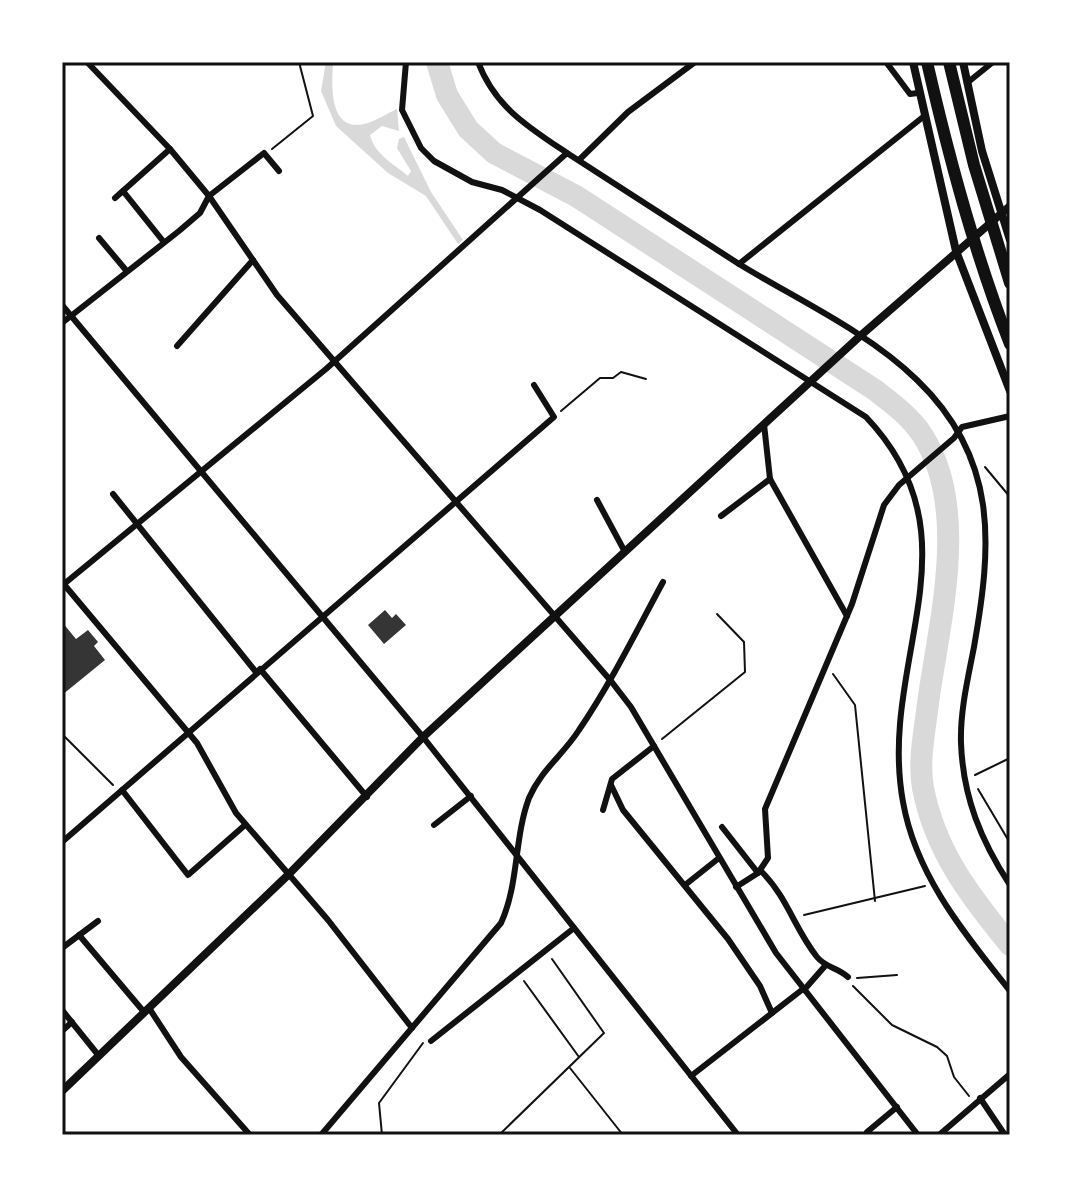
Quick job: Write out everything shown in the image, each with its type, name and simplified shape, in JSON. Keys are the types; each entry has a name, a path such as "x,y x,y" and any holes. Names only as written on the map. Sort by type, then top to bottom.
{"highway":[{"path":"927,62 953,174 990,292 1010,344"},
{"path":"949,62 974,165 1010,283"}],"street":[{"path":"87,62 170,149 209,196 277,295 611,681 654,746 776,953 918,1135"},
{"path":"406,62 402,110 421,148 448,170 522,196 866,417 888,441 910,476 923,537 923,580 899,712 897,758 903,804 942,901 1010,991"},
{"path":"478,62 486,83 501,105 565,156 579,160 918,381 956,436 980,488 988,559 966,686 961,740 964,781 979,831 1010,885"},
{"path":"579,160 628,112 695,62"},
{"path":"886,62 910,94 918,93"},
{"path":"913,62 923,117 956,251 1010,391"},
{"path":"963,62 982,151 1010,240"},
{"path":"967,83 993,62"},
{"path":"739,264 923,117"},
{"path":"115,198 170,149"},
{"path":"62,323 125,269 200,213 209,196 265,154 279,171"},
{"path":"412,1028 245,825 187,731 63,583 335,361 565,156"},
{"path":"123,191 163,241"},
{"path":"62,1091 288,875 423,737 857,339 1010,206"},
{"path":"99,238 125,269"},
{"path":"177,346 253,260"},
{"path":"62,305 423,737 738,1135"},
{"path":"62,842 554,417 534,385"},
{"path":"736,887 760,872 768,858 765,809 826,671 884,505 910,476 967,424 1010,416"},
{"path":"764,424 770,479 847,616"},
{"path":"721,516 770,479"},
{"path":"113,494 367,797"},
{"path":"597,500 625,552"},
{"path":"321,1135 501,923 511,892 529,800 543,771 572,740 611,681 663,582"},
{"path":"603,810 612,779 654,746"},
{"path":"611,785 623,810 728,939 760,986 759,992 772,1013"},
{"path":"121,791 188,875 245,825"},
{"path":"434,825 471,796"},
{"path":"722,827 781,894 802,935 825,966 838,969 848,977"},
{"path":"685,885 719,858"},
{"path":"62,948 98,921"},
{"path":"431,1041 574,928"},
{"path":"79,935 147,1010 181,1057 250,1135"},
{"path":"691,1076 804,990 825,966"},
{"path":"62,1010 99,1056"},
{"path":"62,1031 72,1022"},
{"path":"939,1135 1010,1074"},
{"path":"978,1101 1005,1135"},
{"path":"867,1132 897,1107"}],"path":[{"path":"265,154 313,116 299,62"},
{"path":"554,417 600,378 613,378 621,372 646,379"},
{"path":"654,746 745,672 744,642 717,614"},
{"path":"826,671 836,676 855,705 875,901"},
{"path":"62,734 121,791"},
{"path":"1010,758 974,776 975,784 1010,843"},
{"path":"795,917 909,893 933,883"},
{"path":"499,1135 604,1033 546,950"},
{"path":"518,973 580,1058"},
{"path":"848,977 897,975"},
{"path":"848,977 883,1018 947,1056 954,1077 978,1101"},
{"path":"382,1135 379,1103 426,1039 431,1041"},
{"path":"570,1067 621,1134"}],"shaded area":[{"path":"326,62 333,62 335,104 344,121 364,124 397,109 399,131 382,126 370,135 372,142 408,176 411,171 397,148 399,139 404,137 431,192 463,240 458,244 426,196 388,173 336,126 321,91"}],"building":[{"path":"385,610 392,618 396,614 406,625 384,644 368,625"},
{"path":"62,622 76,639 88,630 98,642 94,646 105,660 62,695"}],"waterway":[{"path":"437,62 447,95 468,129 494,153 576,196 875,390 907,417 923,436 937,465 945,498 948,532 944,602 922,746 923,788 936,832 956,872 1010,945"}]}
